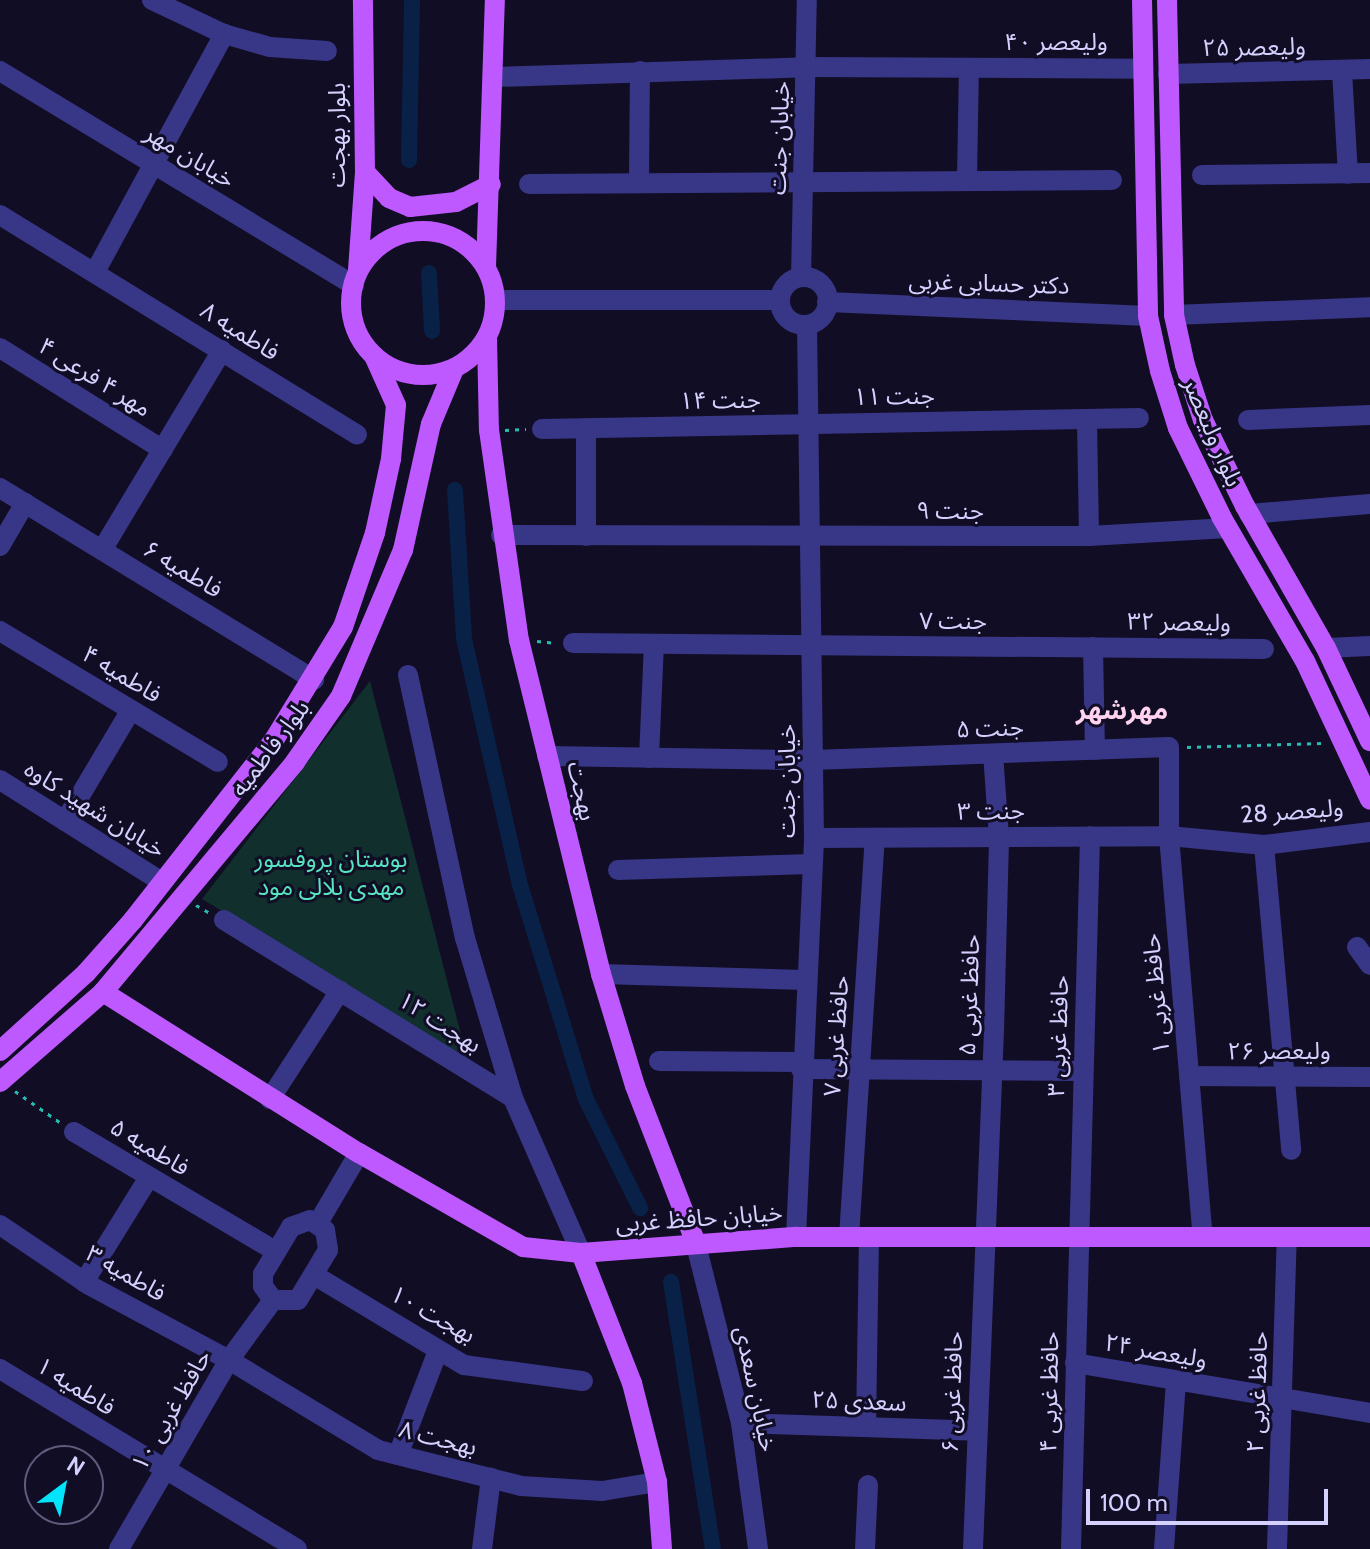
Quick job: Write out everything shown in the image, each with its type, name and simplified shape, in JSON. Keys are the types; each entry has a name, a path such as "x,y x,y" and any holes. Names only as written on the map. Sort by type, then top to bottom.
{"main road":[{"name":"بلوار بهجت","path":"356,278 365,172 363,0"},
{"path":"486,267 465,244 436,232 405,233 378,246 356,278 352,316 374,356 404,373 438,374 454,369 487,338 496,300 486,267 496,77 495,0"},
{"name":"بلوار ولیعصر","path":"1142,0 1148,316 1160,371 1178,428 1228,528 1305,661 1370,800"},
{"name":"بلوار ولیعصر","path":"1167,0 1174,315 1185,365 1203,420 1249,514 1326,648 1370,741"},
{"path":"365,172 389,198 410,207 456,202 491,184"},
{"path":"1144,229 1161,240 1170,228"},
{"path":"1148,316 1174,315"},
{"name":"بهجت","path":"487,338 489,430 501,535 519,640 601,974 635,1086 695,1241"},
{"name":"بلوار فاطمیه","path":"0,1051 86,973 162,882 274,740 314,680 343,627 375,533 391,459 396,405 374,356"},
{"path":"1160,371 1170,362 1185,365"},
{"name":"بلوار فاطمیه","path":"1,1082 103,992 295,762 341,696 403,550 431,424 454,369"},
{"name":"خیابان حافظ غربی","path":"103,992 270,1099 523,1247 581,1253 695,1241 796,1237 1370,1237"},
{"path":"581,1253 632,1383 657,1482 662,1549"}],"street":[{"path":"152,0 224,34 270,47 327,51"},
{"name":"خیابان جنت","path":"801,277 807,0"},
{"path":"95,272 156,167 224,34"},
{"name":"ولیعصر ۴۰","path":"496,77 807,67 1142,69"},
{"path":"967,179 969,68"},
{"name":"ولیعصر ۲۵","path":"1168,74 1370,69"},
{"name":"خیابان مهر","path":"0,71 156,167 356,278"},
{"path":"639,181 640,71"},
{"path":"1342,71 1348,174"},
{"path":"1202,175 1370,173"},
{"path":"529,184 803,178 1112,180"},
{"name":"فاطمیه ۸","path":"0,215 357,435"},
{"path":"801,277 823,287 827,302 824,314 807,325 785,316 780,300 784,288 801,277"},
{"path":"496,300 780,300"},
{"name":"دکتر حسابی غربی","path":"827,302 1148,316"},
{"path":"1174,315 1370,307"},
{"name":"خیابان جنت","path":"796,1237 801,1066 814,838 807,325"},
{"name":"مهر ۴ فرعی ۴","path":"0,348 163,450"},
{"path":"102,550 222,350"},
{"path":"1248,420 1370,415"},
{"name":"جنت ۱۱","path":"810,424 1139,418"},
{"path":"1087,421 1089,536"},
{"name":"جنت ۱۴","path":"542,429 810,424"},
{"path":"586,428 586,536"},
{"name":"فاطمیه ۶","path":"0,488 314,680"},
{"path":"0,546 25,503"},
{"path":"1249,514 1370,504"},
{"name":"جنت ۹","path":"501,535 810,538 1089,536 1228,528"},
{"name":"فاطمیه ۴","path":"0,631 218,762"},
{"name":"جنت ۷","path":"573,643 1093,647"},
{"path":"649,758 654,645"},
{"path":"1326,648 1370,646"},
{"path":"1093,647 1095,750"},
{"name":"ولیعصر ۳۲","path":"1093,647 1264,649"},
{"path":"408,675 465,938 513,1098 581,1253"},
{"path":"65,821 131,710"},
{"name":"جنت ۵","path":"547,756 813,760 1169,747"},
{"name":"حافظ غربی ۱","path":"1169,747 1169,836 1203,1237"},
{"name":"حافظ غربی ۵","path":"983,1237 999,837 993,754"},
{"name":"خیابان شهید کاوه","path":"0,780 162,882"},
{"name":"ولیعصر 28","path":"1169,836 1264,845 1370,832"},
{"name":"حافظ غربی ۳","path":"1079,1237 1090,836"},
{"name":"جنت ۳","path":"814,838 1169,836"},
{"name":"حافظ غربی ۷","path":"866,1427 859,1237 860,1070 875,838"},
{"path":"1264,845 1291,1150"},
{"path":"618,870 812,864"},
{"name":"بهجت ۱۲","path":"224,920 513,1098"},
{"path":"1357,947 1370,965"},
{"path":"601,974 700,980 805,980"},
{"path":"270,1099 340,991"},
{"path":"659,1061 860,1070 1083,1071"},
{"name":"ولیعصر ۲۶","path":"1189,1076 1370,1077"},
{"name":"فاطمیه ۵","path":"74,1132 275,1251"},
{"path":"318,1223 359,1153"},
{"path":"84,1282 149,1177"},
{"path":"296,1222 318,1223 328,1250 314,1275 298,1300 273,1300 263,1286 263,1274 275,1251 296,1222"},
{"name":"فاطمیه ۳","path":"0,1225 84,1282 229,1360"},
{"name":"حافظ غربی ۶","path":"973,1549 983,1237"},
{"name":"حافظ غربی ۴","path":"1071,1549 1079,1237"},
{"name":"حافظ غربی ۲","path":"1277,1549 1287,1237"},
{"name":"خیابان سعدی","path":"695,1241 741,1423 758,1549"},
{"name":"بهجت ۱۰","path":"314,1275 464,1365 583,1381"},
{"name":"حافظ غربی ۱۰","path":"119,1549 229,1360 273,1300"},
{"path":"398,1455 438,1351"},
{"name":"بهجت ۸","path":"229,1360 378,1450 521,1486 602,1491 657,1482"},
{"name":"ولیعصر ۲۴","path":"1075,1363 1284,1401 1370,1413"},
{"name":"فاطمیه ۱","path":"0,1369 297,1549"},
{"path":"1164,1549 1176,1381"},
{"name":"سعدی ۲۵","path":"741,1423 977,1431"},
{"path":"482,1549 491,1478"},
{"path":"865,1549 868,1485"}],"path":[{"path":"489,430 542,429"},
{"path":"519,640 573,643"},
{"path":"1169,747 1343,743"},
{"path":"183,898 224,920"},
{"name":"فاطمیه ۵","path":"1,1082 74,1132"}],"green space":[{"name":"بوستان پروفسور مهدی بلالی مود","path":"370,681 467,1058 202,899"}],"waterway":[{"path":"409,160 412,0"},
{"path":"429,273 432,331"},
{"path":"455,490 464,639 520,885 586,1099 640,1208"},
{"path":"671,1282 713,1549"}],"district":[{"name":"مهرشهر","path":"1122,711"}]}
